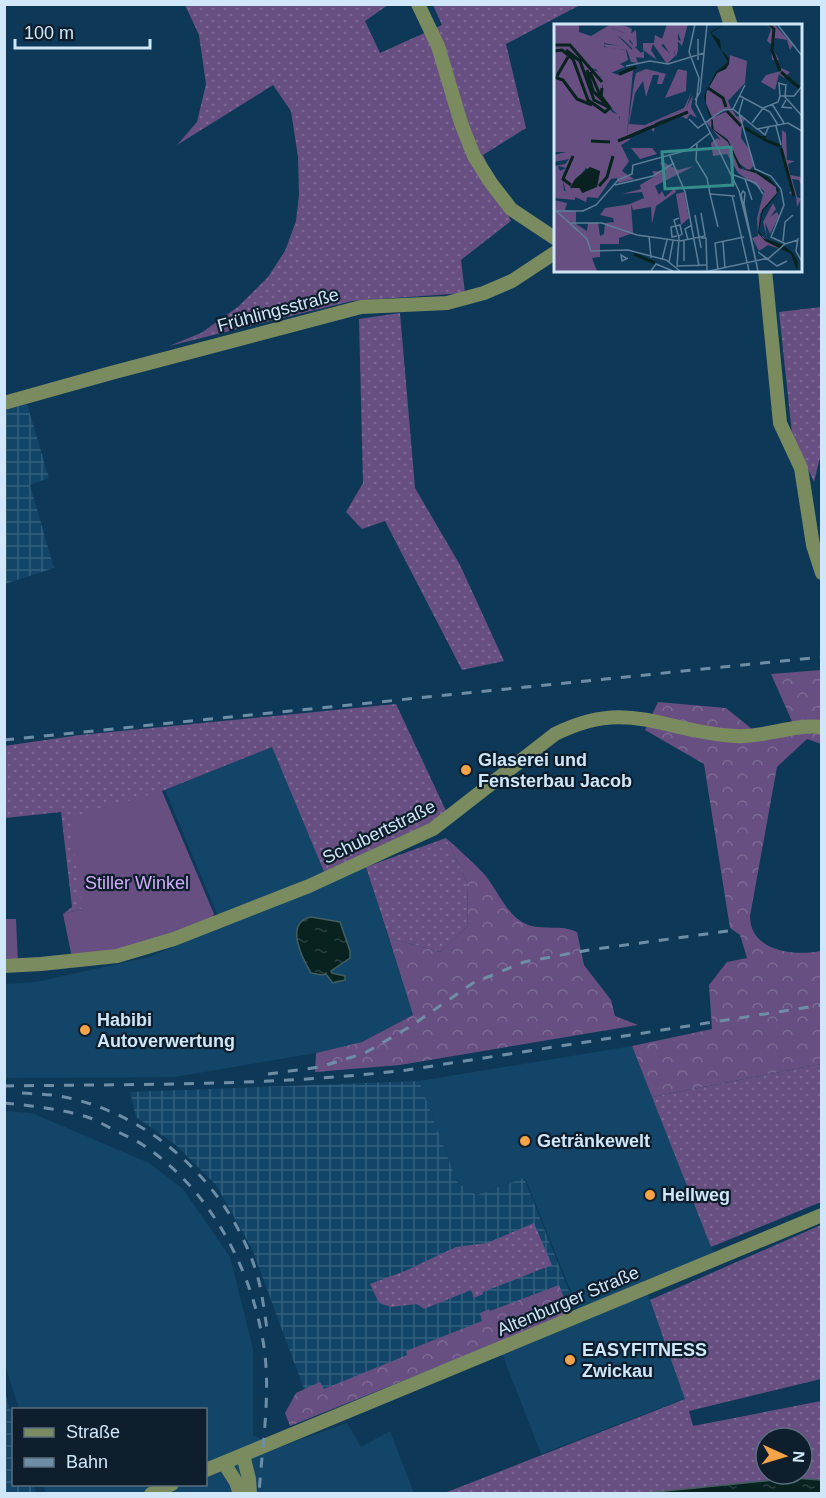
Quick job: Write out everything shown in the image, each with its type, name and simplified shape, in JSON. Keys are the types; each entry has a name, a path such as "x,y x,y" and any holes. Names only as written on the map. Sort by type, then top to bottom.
{"street":[{"path":"418,4 438,46 460,123 474,156 511,209 554,238"},
{"path":"724,4 730,24"},
{"name":"Frühlingsstraße","path":"4,403 361,307 447,303 484,293 512,281 554,253"},
{"path":"765,272 780,423 801,468 813,545 822,573"},
{"name":"Schubertstraße","path":"4,966 117,956 174,939 309,886 433,829 555,734 577,723 602,717 621,716 641,718 712,734 737,736 794,727 822,726"},
{"name":"Altenburger Straße","path":"207,1470 822,1215"},
{"path":"243,1455 250,1494"},
{"path":"224,1463 236,1482 240,1494"},
{"path":"151,1494 170,1486"}],"shaded area":[{"path":"27,404 49,478 30,485 54,568 5,584 5,410"},
{"path":"272,747 325,874 218,916 165,790"},
{"path":"366,867 413,1015 362,1042 316,1053 175,1077 5,1078 4,984 36,982 149,957"},
{"path":"632,1046 714,1254 643,1281 686,1398 541,1454 498,1343 578,1309 525,1178 475,1195 457,1182 419,1081"},
{"path":"419,1081 457,1182 476,1195 524,1178 573,1301 310,1405 252,1249 216,1185 176,1145 136,1117 130,1092"},
{"path":"4,1111 32,1113 149,1163 183,1189 230,1257 253,1349 253,1435 277,1448 347,1423 361,1447 390,1431 414,1493 46,1493 43,1486 207,1486 207,1408 19,1408 4,1362"},
{"path":"4,1390 12,1416 12,1486 34,1486 36,1493 5,1493"}],"green space":[{"path":"185,5 388,5 365,21 380,53 442,25 433,5 580,5 506,44 526,128 483,155 511,221 461,260 465,293 352,301 169,346 201,333 238,307 268,277 285,251 296,221 299,195 298,157 291,111 273,85 177,145 197,122 206,84 199,35"},
{"path":"821,307 821,453 814,482 792,434 779,312"},
{"path":"400,313 415,488 460,565 504,661 462,670 385,521 362,529 346,512 363,483 359,319"},
{"path":"821,670 821,744 807,739 777,767 750,916 752,928 757,937 776,949 799,953 821,951 821,1064 652,1097 632,1046 712,1029 709,985 727,962 747,958 740,935 730,928 704,764 645,730 658,702 726,708 758,734 794,726 771,674"},
{"path":"396,704 447,813 430,825 325,874 272,747 162,791 82,909 63,914 72,907 61,812 5,818 4,746 80,735"},
{"name":"Stiller Winkel","path":"162,791 214,914 211,922 117,950 72,958 63,914 82,909 69,818"},
{"path":"446,838 467,882 468,926 440,952 389,938 366,867"},
{"path":"446,838 484,874 519,920 532,926 565,928 577,932 584,965 611,1000 615,1016 638,1025 400,1065 315,1072 316,1053 362,1042 413,1015 389,938 440,952 468,926 467,882"},
{"path":"4,919 16,919 18,963 5,964"},
{"path":"821,1064 821,1202 711,1247 652,1097"},
{"path":"534,1223 552,1265 483,1292 474,1298 471,1290 424,1309 417,1304 391,1307 379,1303 370,1284 405,1271 456,1247 487,1243"},
{"path":"821,1225 821,1379 689,1411 693,1426 821,1401 821,1480 814,1480 814,1426 754,1426 754,1482 646,1494 442,1494 685,1399 650,1300"},
{"path":"559,1285 570,1314 290,1426 285,1413 296,1393 320,1382 324,1389 407,1355 406,1351 482,1321 480,1313"}],"water":[{"path":"311,917 340,922 350,951 350,958 331,971 345,976 345,980 333,983 326,974 311,973 307,966 300,950 297,933 298,926 303,920"},
{"path":"814,1480 821,1480 821,1493 646,1493 754,1482 754,1486 814,1486"}],"railway":[{"path":"4,740 822,657"},
{"path":"268,1074 320,1067 365,1053 411,1026 473,983 524,962 589,950 728,931"},
{"path":"4,1086 256,1082 357,1075 407,1070 822,1005"},
{"path":"22,1093 59,1096 92,1105 124,1118 154,1135 181,1157 226,1209 243,1239 258,1278 267,1329"},
{"path":"4,1103 48,1108 80,1115 133,1139 167,1163 208,1208 238,1260 258,1318 264,1347 267,1383 259,1494"}],"place":[{"name":"Glaserei und Fensterbau Jacob","path":"466,770"},
{"name":"Habibi Autoverwertung","path":"85,1030"},
{"name":"Getränkewelt","path":"525,1141"},
{"name":"Hellweg","path":"650,1195"},
{"name":"EASYFITNESS Zwickau","path":"570,1360"}]}
